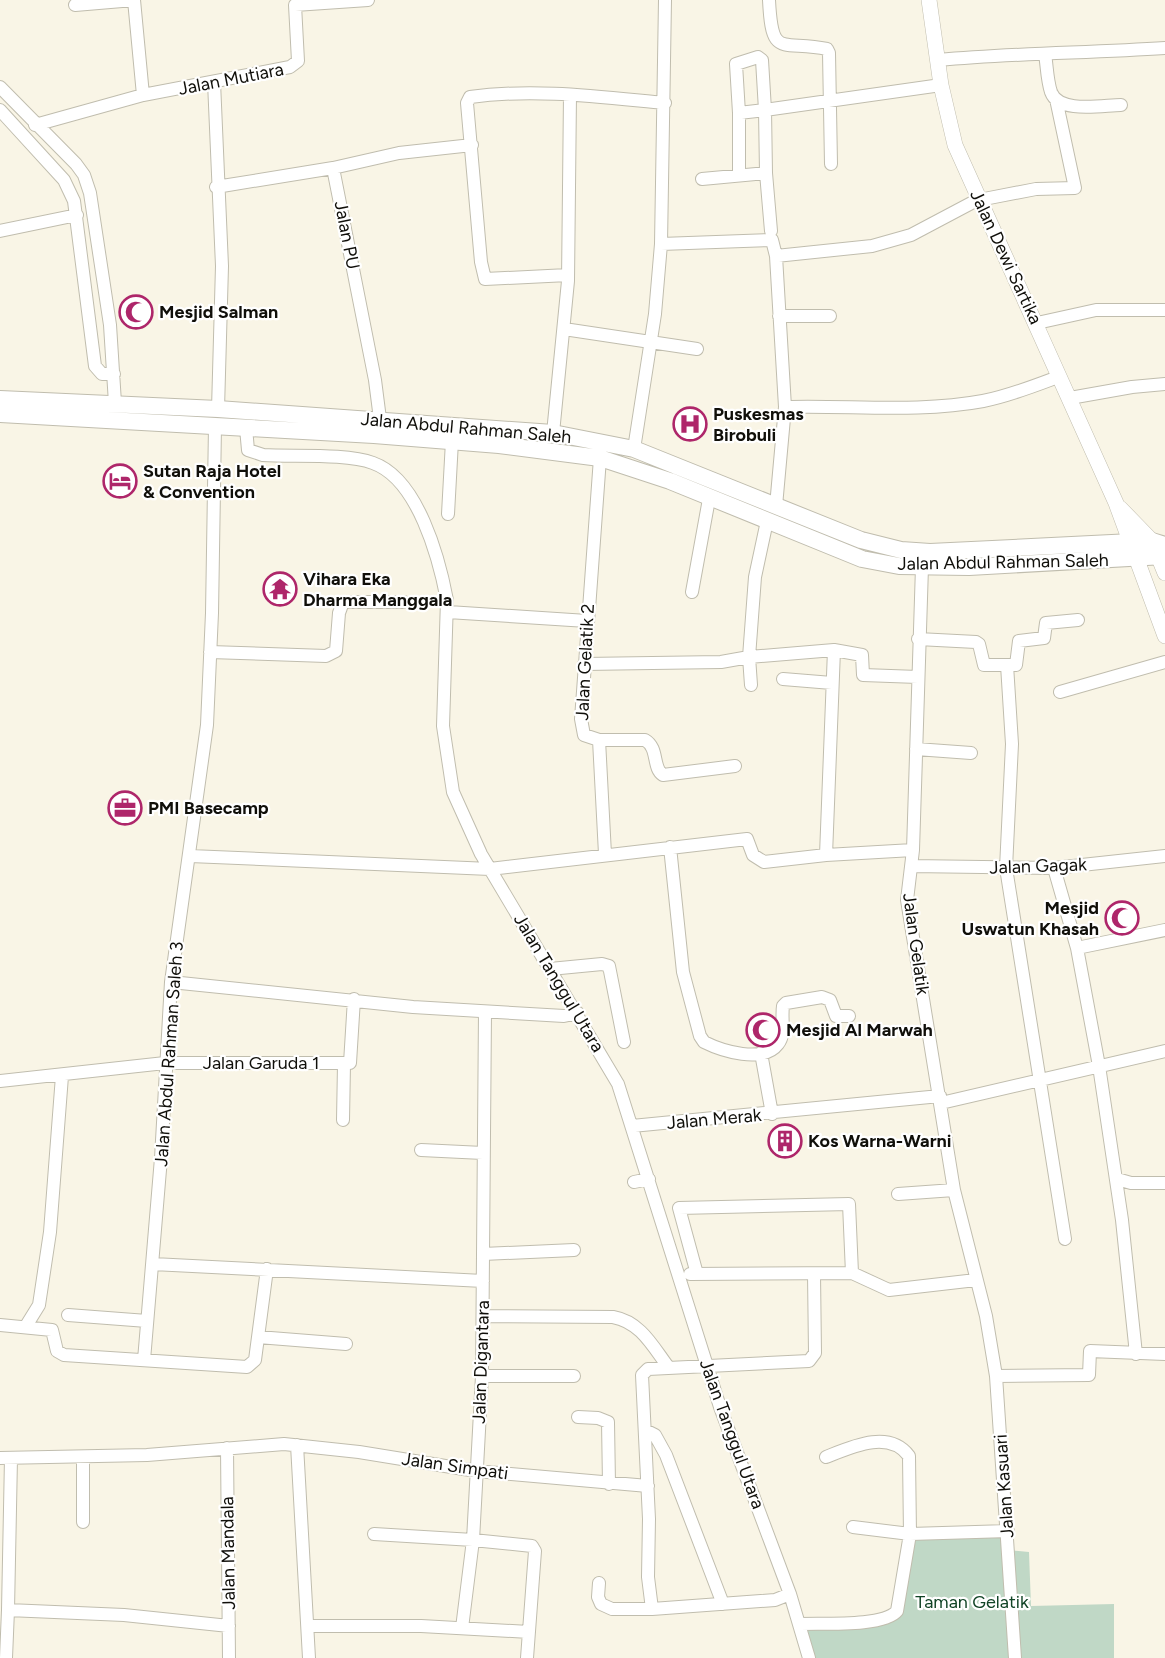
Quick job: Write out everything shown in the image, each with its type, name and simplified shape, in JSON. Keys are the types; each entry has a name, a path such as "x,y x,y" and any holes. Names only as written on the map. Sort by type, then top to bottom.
{"highway":[{"name":"Jalan Abdul Rahman Saleh","path":"0,399 115,403 380,419 553,434 634,449 852,536 902,550 930,552 1129,541 1162,555"},
{"name":"Jalan Abdul Rahman Saleh","path":"0,414 452,441 600,458 670,481 708,499 862,559 922,567 1138,560 1162,555"},
{"path":"329,433 330,416"}],"main road":[{"name":"Jalan Dewi Sartika","path":"929,0 941,85 955,145 1116,503 1165,636"},
{"path":"1116,503 1162,555"}],"street":[{"path":"75,5 134,0 143,95"},
{"name":"Jalan Mutiara","path":"36,125 143,95 296,65 298,54 293,3 368,0"},
{"path":"634,449 650,342 661,244 665,0"},
{"path":"769,0 771,29 775,38 785,46 826,49 829,58 831,164"},
{"path":"939,60 1000,54 1165,48"},
{"path":"1045,54 1051,94 1063,104 1122,105"},
{"path":"739,175 736,64 759,57 762,60 766,173 771,231"},
{"path":"214,82 216,186 222,266 219,409"},
{"path":"739,113 941,85"},
{"path":"0,87 76,164 84,175 96,216 114,374 115,403"},
{"path":"568,275 485,279 467,103 470,98 485,95 570,95 665,103"},
{"path":"553,434 568,275 570,95"},
{"path":"776,256 872,246 901,238 979,200 1036,189 1075,188 1056,99"},
{"path":"0,110 64,180 75,201 95,366 104,376 114,374"},
{"path":"216,186 333,168 399,153 472,145"},
{"name":"Jalan PU","path":"333,168 375,380 380,419"},
{"path":"702,178 766,173"},
{"path":"0,231 77,215"},
{"path":"661,244 772,240 776,256 785,407 776,506"},
{"path":"1037,323 1096,310 1165,310"},
{"path":"779,316 830,316"},
{"path":"564,329 697,349"},
{"path":"785,407 921,406 982,401 1017,393 1058,377"},
{"path":"1070,398 1132,387 1165,384"},
{"name":"Jalan Abdul Rahman Saleh 3","path":"144,1360 153,1264 171,982 207,725 215,426"},
{"name":"Jalan Tanggul Utara","path":"246,428 248,450 263,455 373,462 391,472 406,488 418,508 444,583 448,612 443,726 453,792 483,868 550,969 572,1015 614,1075 632,1126 642,1180 680,1274 707,1366 784,1597 800,1624 808,1658"},
{"path":"448,514 452,441"},
{"name":"Jalan Gelatik 2","path":"600,458 581,728 584,735 598,740 605,854"},
{"path":"692,592 708,499"},
{"path":"751,685 749,657 755,577 767,521"},
{"name":"Jalan Gelatik","path":"922,567 913,850 907,900 954,1190 986,1316"},
{"path":"210,652 326,656 336,651 339,613 344,602 404,602"},
{"path":"448,612 587,621"},
{"path":"918,639 976,642 979,644 984,665 1016,665 1019,662 1019,641 1044,638 1046,623 1078,620"},
{"path":"826,855 834,650"},
{"path":"584,664 721,662 749,657 834,650 862,655 863,675 918,677"},
{"path":"1060,692 1165,662"},
{"path":"1007,665 1012,744 1006,868 1065,1239"},
{"path":"783,679 832,683"},
{"path":"598,740 645,740 653,747 658,770 663,775 735,766"},
{"path":"916,749 970,753"},
{"path":"190,856 483,868 747,839 753,855 764,862 826,855 913,850"},
{"path":"670,847 683,972 700,1036 710,1045 751,1055 770,1051 778,1044 783,1029 783,1006 786,1003 825,996 830,1000 836,1016 849,1016"},
{"name":"Jalan Gagak","path":"911,866 1054,868 1165,856"},
{"path":"1054,868 1077,948 1099,1066 1113,1174 1117,1179 1136,1354"},
{"path":"1077,948 1165,930"},
{"path":"550,969 602,964 609,966 624,1042"},
{"path":"171,982 485,1012 572,1015"},
{"name":"Jalan Garuda 1","path":"0,1081 165,1063 350,1063 354,999"},
{"name":"Jalan Digantara","path":"462,1628 472,1540 482,1376 485,1012"},
{"name":"Jalan Merak","path":"632,1126 940,1099 1039,1081 1165,1051"},
{"path":"761,1053 772,1114"},
{"path":"343,1120 344,1064"},
{"path":"26,1326 39,1305 50,1232 62,1076"},
{"path":"421,1150 483,1153"},
{"path":"1117,1179 1131,1183 1165,1183"},
{"path":"898,1194 954,1190"},
{"path":"697,1274 679,1208 849,1204 852,1273"},
{"path":"483,1254 574,1250"},
{"path":"153,1264 483,1281"},
{"path":"0,1325 52,1330 57,1351 64,1355 247,1367 255,1360 267,1269"},
{"path":"680,1274 852,1273 889,1290 976,1280"},
{"path":"652,1609 648,1577 648,1486 642,1375 648,1369 808,1361 813,1358 814,1274"},
{"path":"68,1315 147,1321"},
{"name":"Jalan Kasuari","path":"986,1316 996,1376 1016,1658"},
{"path":"483,1317 626,1319 638,1327 669,1368"},
{"path":"258,1337 346,1344"},
{"path":"996,1376 1089,1375 1090,1351 1165,1354"},
{"path":"482,1376 574,1376"},
{"path":"579,1417 605,1419 608,1422 609,1484"},
{"path":"645,1430 654,1435 666,1455 723,1604"},
{"path":"800,1624 871,1621 893,1615 897,1611 910,1534 911,1466 909,1456 903,1447 880,1441 849,1447 826,1457"},
{"path":"297,1445 309,1658"},
{"name":"Jalan Simpati","path":"6,1458 83,1457 297,1445 359,1452 476,1471 648,1486"},
{"name":"Jalan Mandala","path":"227,1448 229,1658"},
{"path":"83,1457 83,1522"},
{"path":"6,1458 8,1610 6,1658"},
{"path":"853,1527 910,1534 1008,1531"},
{"path":"374,1534 532,1546 536,1556 527,1658"},
{"path":"599,1583 598,1597 601,1604 612,1609 652,1609 784,1597"},
{"path":"8,1610 124,1615 229,1626"},
{"path":"309,1626 462,1628 529,1632"}],"green space":[{"name":"Taman Gelatik","path":"1007,1532 1008,1550 1029,1552 1031,1606 1114,1604 1114,1658 807,1658 802,1625 899,1613 912,1539"}],"place":[{"name":"Mesjid Salman","path":"136,312"},
{"name":"Puskesmas Birobuli","path":"690,424"},
{"name":"Sutan Raja Hotel & Convention","path":"120,481"},
{"name":"Vihara Eka Dharma Manggala","path":"280,589"},
{"name":"PMI Basecamp","path":"125,808"},
{"name":"Mesjid Uswatun Khasah","path":"1122,918"},
{"name":"Mesjid Al Marwah","path":"763,1030"},
{"name":"Kos Warna-Warni","path":"785,1141"}]}
